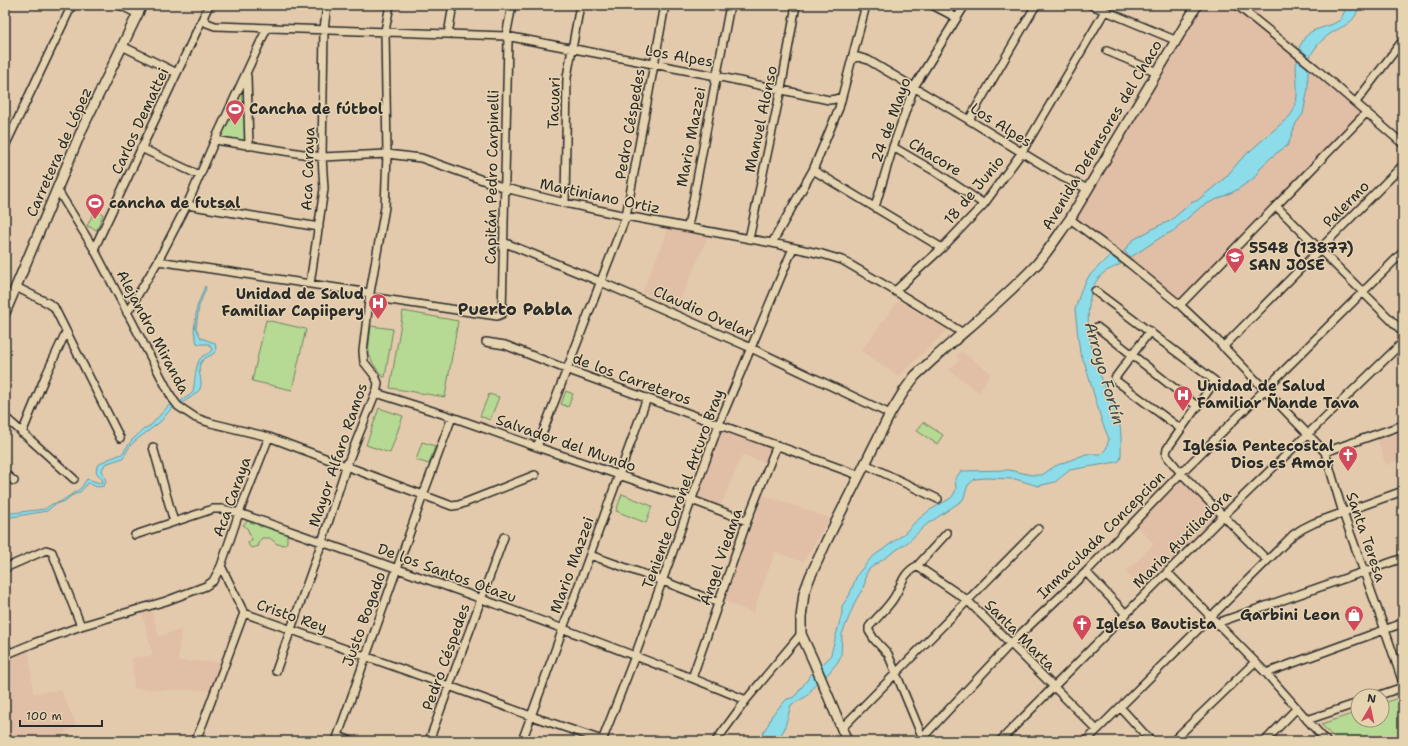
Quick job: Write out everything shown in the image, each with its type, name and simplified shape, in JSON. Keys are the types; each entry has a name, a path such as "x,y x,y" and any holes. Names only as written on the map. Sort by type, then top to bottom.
{"main road":[{"name":"Avenida Defensores del Chaco","path":"847,741 801,634 801,618 804,594 810,577 858,475 890,414 904,390 915,376 1012,289 1038,262 1070,219 1197,5"},
{"name":"Carretera de López","path":"5,313 83,128 140,9"}],"street":[{"path":"5,146 72,5"},
{"path":"120,5 140,9"},
{"name":"Carlos Demattei","path":"94,249 209,5"},
{"name":"Aca Caraya","path":"310,284 324,189 322,157 324,29 327,5"},
{"name":"Mayor Alfaro Ramos","path":"276,672 322,542 346,467 376,393 378,383 375,376 364,362 363,350 370,295 385,207 387,154 385,31 390,5"},
{"path":"448,34 453,5"},
{"name":"Capitán Pedro Carpinelli","path":"370,295 497,316 502,314 508,38 512,5"},
{"name":"Capitán Pedro Carpinelli","path":"508,38 517,5"},
{"name":"Tacuari","path":"565,203 567,77 580,5"},
{"name":"Pedro Céspedes","path":"537,448 566,369 626,216 665,5"},
{"name":"Mario Mazzei","path":"688,227 730,5"},
{"name":"Manuel Alonso","path":"749,239 781,89 796,5"},
{"path":"772,243 813,170 839,108 866,5"},
{"path":"932,5 957,18"},
{"name":"24 de Mayo","path":"875,207 893,147 914,87 965,5"},
{"path":"969,120 1036,5"},
{"path":"1091,5 1175,40"},
{"path":"1237,5 1356,102 1403,144"},
{"name":"18 de Junio","path":"895,290 942,248 984,204 1022,152 1105,11"},
{"name":"Los Alpes","path":"203,18 207,23 215,26 385,31 508,38 716,76 830,100 841,97"},
{"path":"127,313 158,261 187,205 199,175 267,28"},
{"path":"1356,102 1403,40"},
{"path":"122,46 177,73"},
{"path":"1107,51 1157,72"},
{"name":"Los Alpes","path":"852,60 858,57 863,57 1062,177 1088,188"},
{"path":"247,74 249,146"},
{"path":"1180,305 1367,112"},
{"name":"Martiniano Ortiz","path":"215,140 322,157 387,154 421,158 505,188 565,203 822,254 842,260 895,290 963,332"},
{"name":"Chacore","path":"893,147 936,172 984,204"},
{"path":"141,148 199,175"},
{"name":"Palermo","path":"1223,347 1403,165"},
{"path":"813,170 942,248"},
{"name":"Alejandro Miranda","path":"57,189 94,249 172,398 178,406 196,418 269,437 449,506 459,505 536,475"},
{"path":"187,205 319,226"},
{"path":"1276,206 1403,332"},
{"name":"Santa Teresa","path":"1070,219 1113,250 1180,305 1325,452 1343,513 1403,683"},
{"name":"Claudio Ovelar","path":"503,242 601,282 751,348 890,414"},
{"name":"Teniente Coronel Arturo Bray","path":"603,741 719,424 793,248"},
{"name":"Inmaculada Concepcion","path":"923,739 1010,643 1086,572 1181,473 1403,252"},
{"path":"158,261 310,284 370,295"},
{"path":"16,287 48,303 54,308 120,438"},
{"path":"1095,291 1215,381 1181,429 1166,452 1166,455 1181,473 1267,560"},
{"path":"1097,327 1198,407"},
{"path":"1150,331 1115,380 1181,429"},
{"path":"22,433 45,377 66,332"},
{"name":"de los Carreteros","path":"486,342 505,345 566,369 858,475"},
{"name":"Maria Auxiliadora","path":"1000,741 1224,515 1403,342"},
{"name":"Salvador del Mundo","path":"376,393 452,417 537,448 692,500 747,521"},
{"name":"Mario Mazzei","path":"522,741 647,398"},
{"path":"5,417 74,479"},
{"name":"Justo Bogado","path":"337,738 422,495 452,417"},
{"path":"1325,452 1403,425"},
{"name":"Aca Caraya","path":"221,566 239,513 269,437"},
{"name":"Ángel Viedma","path":"692,678 747,521 777,446"},
{"path":"153,447 174,522"},
{"path":"865,464 938,500"},
{"path":"5,474 14,481"},
{"path":"1086,741 1293,535 1314,523 1403,491"},
{"name":"De los Santos Otazu","path":"135,535 213,509 222,509 239,513 563,629 746,700"},
{"path":"842,728 1038,529"},
{"path":"923,739 886,650 874,638 869,631 869,627 895,596 903,578 917,566 947,533"},
{"name":"Pedro Céspedes","path":"429,741 504,537"},
{"path":"5,568 46,550 52,552 81,626"},
{"path":"590,555 663,580 719,603"},
{"path":"1217,623 1365,573 1403,558"},
{"path":"5,645 7,654 81,626 166,601 206,586 212,581 221,566"},
{"name":"Cristo Rey","path":"221,566 244,613 603,741"},
{"name":"Santa Marta","path":"917,566 967,600 1097,730"},
{"path":"1086,572 1126,614"},
{"path":"1167,572 1266,673 1326,741"},
{"path":"193,741 197,737 244,613"},
{"path":"1266,673 1403,623"},
{"path":"716,741 746,700 801,634"},
{"path":"1173,741 1255,662"},
{"path":"1390,692 1403,687"},
{"path":"1308,720 1350,706"},
{"path":"1120,707 1151,741"},
{"path":"1265,741 1297,708"},
{"path":"337,738 351,741"}],"shaded area":[{"path":"1197,5 1235,5 1366,112 1175,303 1069,219"},
{"path":"1240,5 1264,5 1255,17"},
{"path":"670,225 709,234 677,307 642,292"},
{"path":"898,301 947,330 899,376 861,351"},
{"path":"961,351 991,373 979,392 949,370 959,360 956,356"},
{"path":"1403,428 1403,458 1386,465 1377,438"},
{"path":"721,429 772,445 766,463 742,455 720,507 696,497"},
{"path":"1184,479 1221,516 1164,573 1142,591 1126,572 1154,544 1136,525"},
{"path":"763,495 830,518 803,562 775,552 753,613 724,601"},
{"path":"151,610 159,636 181,630 178,661 223,662 214,690 160,690 134,688 132,658 153,656 142,613"},
{"path":"29,649 33,693 61,690 77,726 50,741 5,741 5,660"}],"green space":[{"path":"246,76 249,145 217,139"},
{"name":"cancha de futsal","path":"95,210 103,214 97,230 87,226"},
{"path":"403,311 458,321 445,397 390,388"},
{"path":"266,320 306,329 292,390 252,381"},
{"path":"371,326 393,329 385,377 383,377 373,363 369,353"},
{"path":"566,391 573,394 568,407 561,404"},
{"path":"489,394 499,397 490,420 480,416"},
{"path":"379,408 403,416 390,453 366,445"},
{"path":"923,422 943,435 937,444 917,431"},
{"path":"422,442 435,446 429,464 416,460"},
{"path":"622,494 652,506 646,523 616,511"},
{"path":"251,518 260,527 265,526 271,529 274,527 278,530 284,529 287,532 287,542 285,545 277,544 270,538 262,538 258,543 259,546 252,548 249,546 248,542 252,540 247,528 243,525"},
{"path":"1400,697 1403,706 1403,741 1337,741 1321,724 1350,715 1350,728 1390,728 1390,701"}],"water":[{"path":"1348,5 1359,5 1354,18 1350,22 1323,39 1310,57 1299,48 1305,37 1312,31 1340,20"},
{"path":"1298,60 1308,68 1308,88 1303,114 1296,123 1288,145 1263,165 1253,179 1235,191 1202,206 1175,230 1131,257 1124,251 1133,240 1170,221 1191,203 1198,200 1226,177 1242,158 1290,116 1296,104 1297,98 1296,64"},
{"path":"1110,255 1121,264 1108,270 1100,276 1094,284 1090,298 1088,320 1089,335 1096,364 1119,423 1121,432 1120,460 1117,462 1070,470 1055,482 1038,486 1015,479 975,479 968,485 963,500 926,525 908,542 869,569 866,574 865,583 856,600 842,634 841,656 826,676 821,666 830,657 842,613 842,606 849,596 857,575 871,558 904,534 915,522 930,510 951,498 956,489 955,479 961,471 1009,470 1032,475 1042,475 1055,466 1086,454 1101,454 1106,449 1109,439 1102,422 1085,364 1080,353 1075,310 1081,290 1089,276"},
{"path":"205,286 206,288 199,306 196,328 201,338 215,343 216,349 212,355 204,359 200,364 200,389 182,403 181,401 193,392 198,362 212,349 209,344 197,343 194,331 197,307"},
{"path":"171,403 175,407 171,409 160,422 135,441 130,446 123,458 105,464 102,470 106,481 104,486 97,487 88,483 80,492 71,496 65,501 54,505 47,511 5,518 5,515 45,509 52,504 60,502 81,488 87,479 100,483 103,482 96,472 97,466 106,460 122,454 132,440 151,425"},
{"path":"813,672 817,682 807,696 791,705 784,730 777,741 761,741 763,732 772,715 787,699 796,695"}],"place":[{"name":"Cancha de fútbol","path":"235,126"},
{"name":"cancha de futsal","path":"95,220"},
{"name":"5548 (13877) SAN JOSE","path":"1235,274"},
{"name":"Unidad de Salud Familiar Capiipery","path":"378,320"},
{"name":"Unidad de Salud Familiar Ñande Tava","path":"1183,412"},
{"name":"Iglesia Pentecostal Dios es Amor","path":"1348,472"},
{"name":"Garbini Leon","path":"1354,632"},
{"name":"Iglesa Bautista","path":"1082,641"}],"district":[{"name":"Puerto Pabla","path":"515,309"}],"water label":[{"name":"Arroyo Fortín","path":"1105,373"}]}
